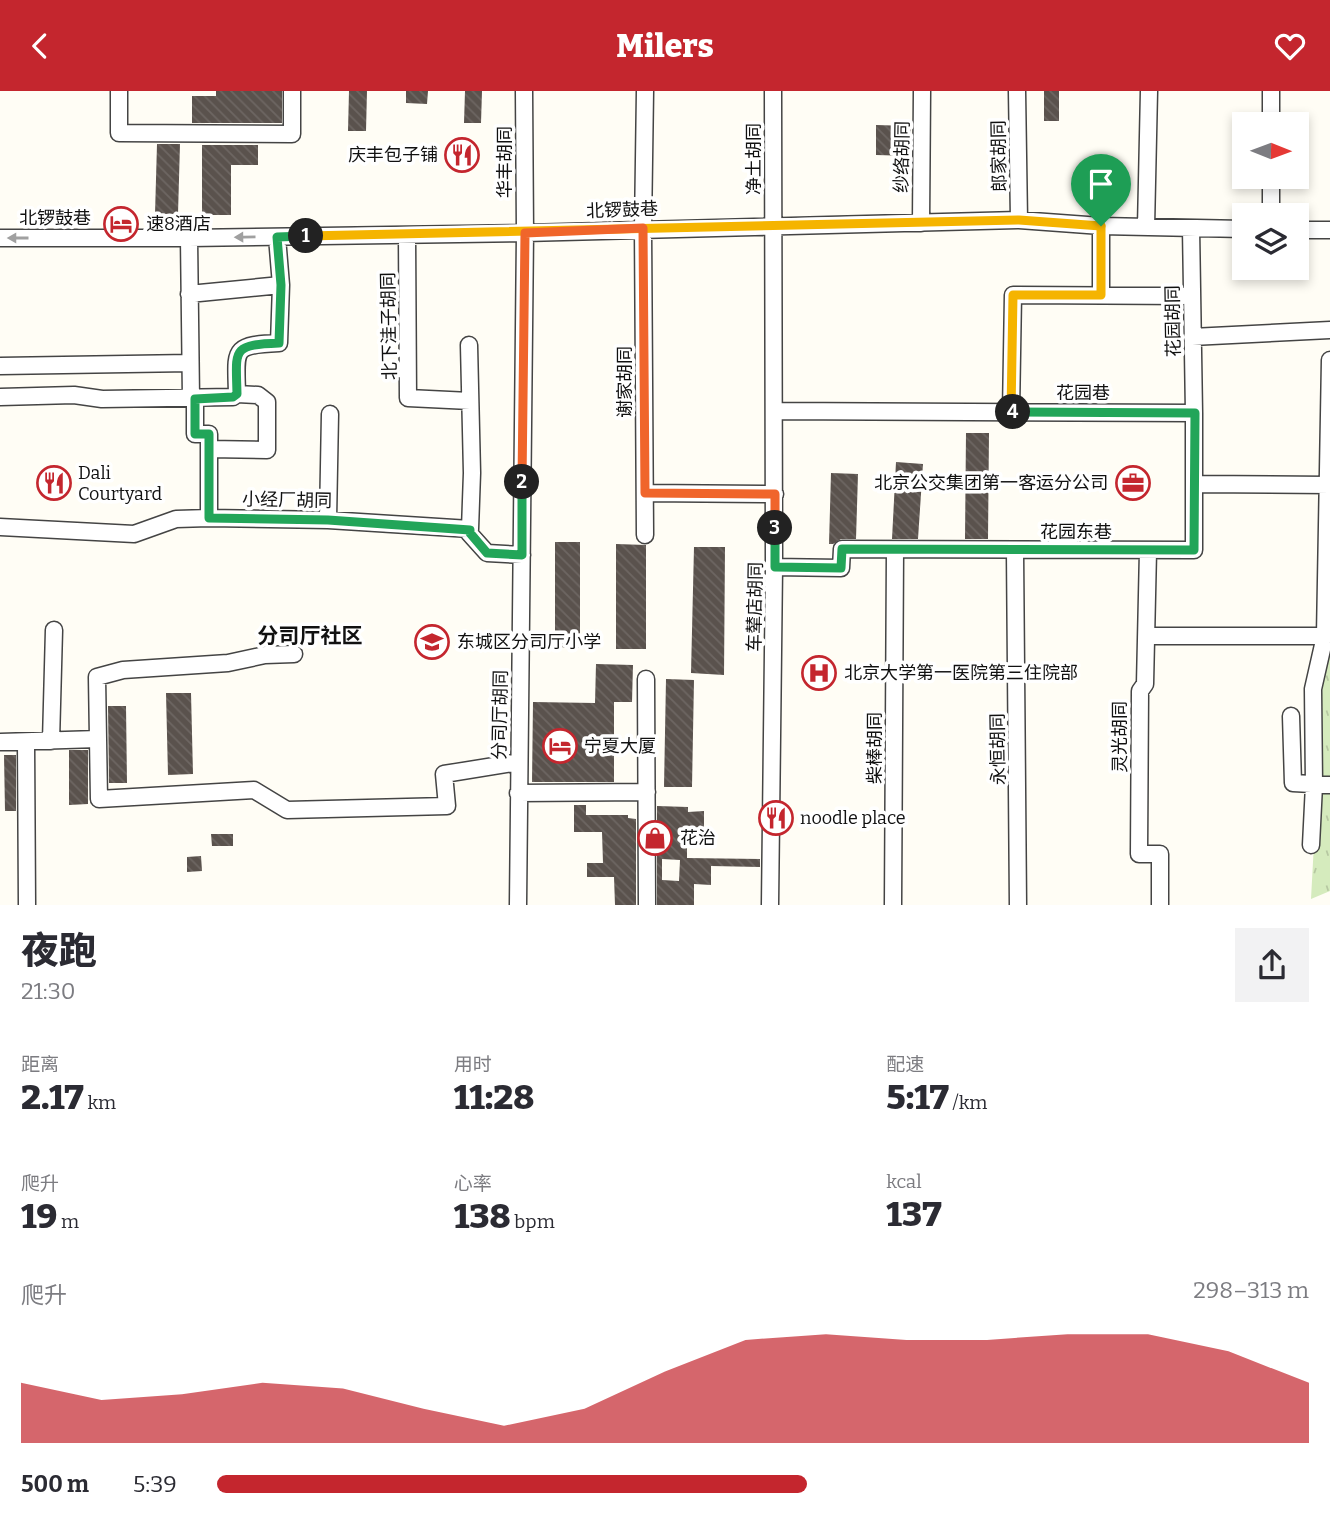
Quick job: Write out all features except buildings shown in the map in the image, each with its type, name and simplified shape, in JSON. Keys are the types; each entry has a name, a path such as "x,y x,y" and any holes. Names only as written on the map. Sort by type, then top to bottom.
{"street":[{"path":"119,91 118,133 292,134 292,91"},
{"name":"华丰胡同","path":"524,91 525,233"},
{"name":"谢家胡同","path":"645,91 645,535"},
{"name":"净土胡同","path":"773,91 774,226"},
{"name":"纱络胡同","path":"921,223 922,91"},
{"name":"郎家胡同","path":"1017,91 1019,220"},
{"path":"1146,227 1149,91"},
{"path":"1271,91 1271,112"},
{"name":"北锣鼓巷","path":"0,238 525,233 1019,220 1101,226 1232,229"},
{"name":"车辇店胡同","path":"770,905 775,567 774,226"},
{"path":"1101,226 1101,295"},
{"name":"花园胡同","path":"1191,228 1195,413"},
{"path":"1309,230 1330,230"},
{"name":"分司厅胡同","path":"518,905 525,233"},
{"name":"北下洼子胡同","path":"407,235 408,398 470,401"},
{"path":"237,394 236,358 241,349 253,344 279,343 281,285 277,237"},
{"path":"189,238 190,363 195,434 209,434 209,518"},
{"path":"189,294 281,285"},
{"path":"1011,412 1013,295 1191,296"},
{"path":"1192,337 1330,330"},
{"path":"469,345 472,473 470,533 487,553 522,555"},
{"path":"1311,845 1322,785 1314,689 1325,636 1330,360"},
{"path":"0,366 190,363"},
{"path":"0,397 74,395 102,399 193,399 228,398 237,394 258,395 267,402 267,450 209,449"},
{"name":"花园巷","path":"775,411 1195,413"},
{"path":"1195,413 1195,484 1328,485"},
{"path":"328,520 330,414"},
{"name":"花园东巷","path":"775,567 841,568 842,549 1194,550 1195,484"},
{"path":"645,493 775,494"},
{"name":"小经厂胡同","path":"0,527 134,534 176,519 209,518 328,520 470,530"},
{"name":"柴棒胡同","path":"893,905 895,550"},
{"name":"永恒胡同","path":"1015,551 1018,905"},
{"name":"灵光胡同","path":"1148,551 1145,684 1140,691 1139,853 1160,854 1160,905"},
{"path":"51,741 54,630"},
{"path":"1146,636 1325,636"},
{"path":"294,655 265,655 229,663 123,670 97,677 99,799 254,790 287,810 447,806 444,774 519,762"},
{"path":"646,679 647,905"},
{"path":"1291,716 1293,783 1322,785"},
{"path":"0,742 98,739"},
{"path":"26,742 27,905"},
{"path":"519,793 647,792"}],"green space":[{"path":"1330,402 1330,891 1311,899 1324,658"}],"place":[{"name":"庆丰包子铺","path":"462,155"},
{"name":"速8酒店","path":"121,224"},
{"name":"Dali Courtyard","path":"54,483"},
{"name":"北京公交集团第一客运分公司","path":"1133,483"},
{"name":"东城区分司厅小学","path":"432,642"},
{"name":"北京大学第一医院第三住院部","path":"819,673"},
{"name":"宁夏大厦","path":"560,746"},
{"name":"noodle place","path":"776,818"},
{"name":"花治","path":"655,838"}],"district":[{"name":"分司厅社区","path":"310,636"}],"route":[{"path":"1101,226 1019,220 643,228 525,233 277,237 281,285 279,343 253,344 241,349 236,358 237,394 233,397 195,399 195,434 209,434 209,518 328,520 470,530 487,553 522,555 525,233 584,230 643,228 645,493 775,494 775,567 841,568 842,549 1194,550 1195,413 1011,412 1013,295 1101,295 1101,226"}]}
